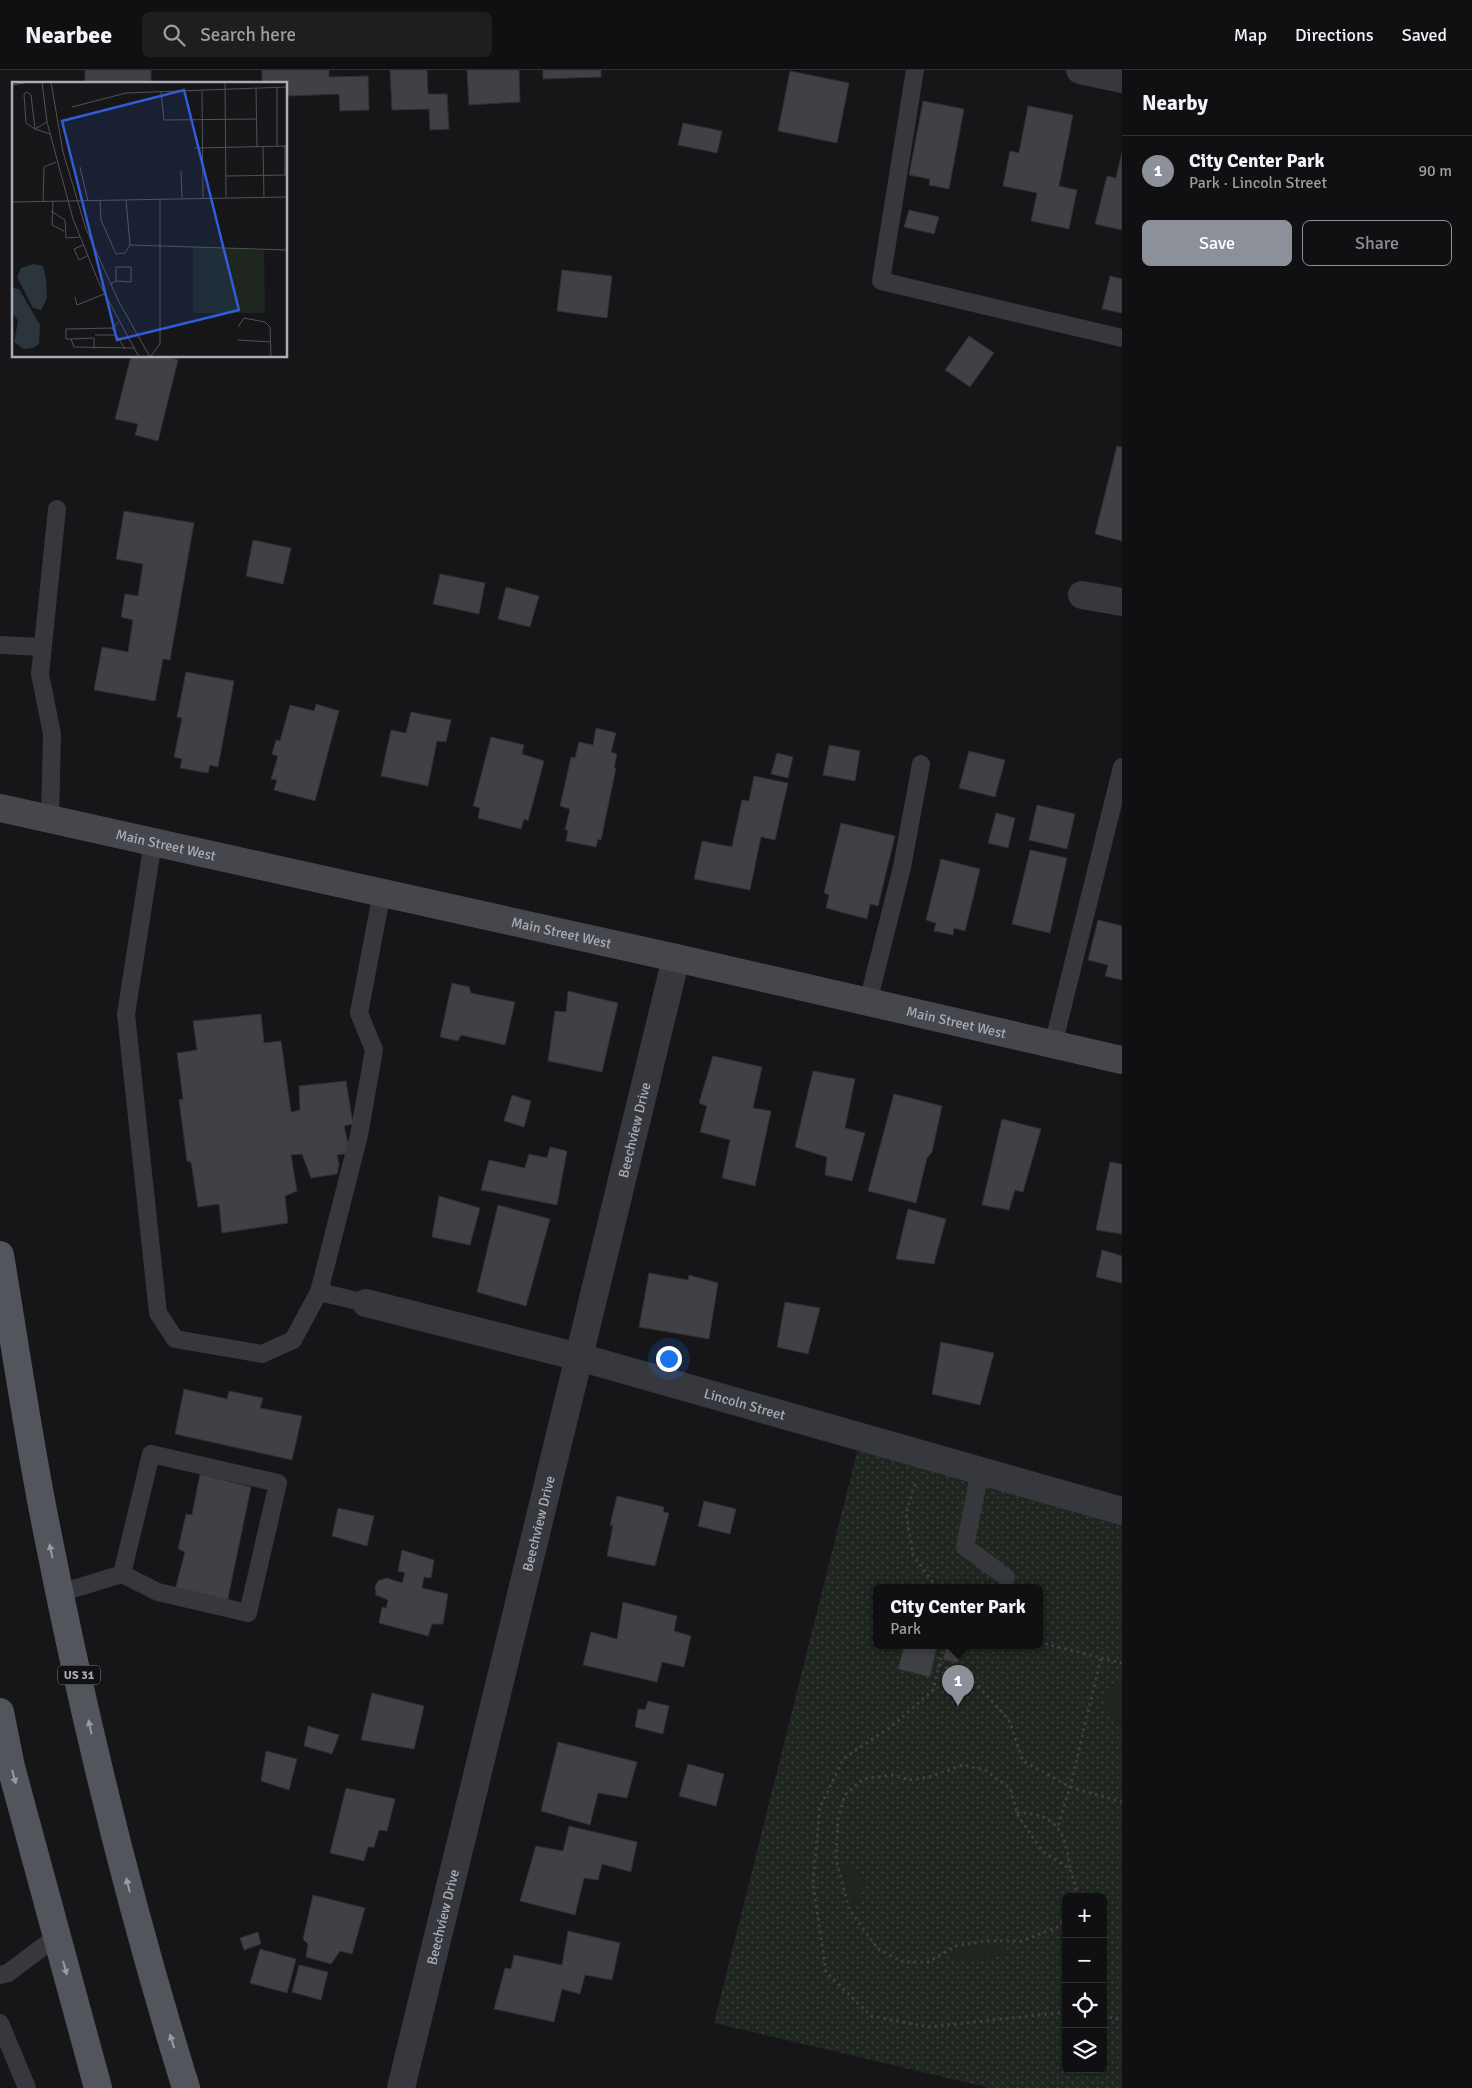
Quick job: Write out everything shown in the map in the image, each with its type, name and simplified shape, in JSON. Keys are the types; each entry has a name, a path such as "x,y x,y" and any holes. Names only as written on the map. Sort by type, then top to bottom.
{"main road":[{"name":"Main Street West","path":"0,808 676,958 1122,1060"},
{"name":"US 31","path":"0,1255 42,1507 98,1765 150,1970 186,2088"},
{"path":"0,1712 11,1767 98,2088"}],"street":[{"path":"1080,70 1122,79"},
{"path":"1082,595 1122,602"},
{"name":"Beechview Drive","path":"401,2088 676,958"},
{"name":"Lincoln Street","path":"366,1303 579,1357 1122,1511"}],"lane":[{"path":"915,70 881,281 1122,338"},
{"path":"50,819 52,734 40,674 57,509"},
{"path":"0,645 43,647"},
{"path":"868,1002 902,867 921,764"},
{"path":"1053,1045 1122,767"},
{"path":"153,842 126,1014 158,1314 175,1338 262,1354 294,1340 319,1292 359,1135 374,1050 359,1014 382,892"},
{"path":"319,1292 366,1303"},
{"path":"60,1593 122,1574 158,1592 248,1613 278,1483 151,1454 122,1574"},
{"path":"980,1471 965,1547 1006,1576"},
{"path":"0,1975 8,1973 56,1937"},
{"path":"0,2023 4,2044 27,2088"}],"path":[{"path":"924,1454 906,1513 913,1555 934,1584"},
{"path":"1043,1643 1122,1663"},
{"path":"943,1649 933,1690 892,1726 844,1758 820,1808 813,1883 826,1972 871,2016 929,2027 1062,2012"},
{"path":"1058,1826 1070,1787 1101,1658"},
{"path":"939,1665 969,1676 1009,1720 1023,1761 1070,1787 1122,1802"},
{"path":"1062,1922 1058,1927 1022,1941 988,1941 956,1946 928,1962 903,1962 878,1949 849,1909 836,1858 838,1819 845,1795 863,1779 893,1775 909,1780 929,1777 963,1765 985,1770 1010,1788 1017,1813 1043,1852 1070,1868"},
{"path":"1017,1813 1034,1812 1058,1826 1067,1846 1070,1868 1076,1886 1075,1893"},
{"path":"1107,2017 1122,2020"}],"shaded area":[{"path":"861,1436 1122,1516 1122,2088 990,2088 714,2023"},
{"path":"1122,1678 1122,1725 1106,1706 1105,1695 1114,1683"},
{"path":"837,1862 855,1869 863,1880 861,1894 849,1909"},
{"path":"987,1941 1009,1941 1003,1955 970,1961 943,1954 956,1946"}],"building":[{"path":"85,70 151,70 151,82 85,82"},
{"path":"262,70 329,70 329,77 368,76 369,110 340,111 339,94 288,96 288,82 262,82"},
{"path":"390,70 427,70 428,94 447,94 449,129 430,130 429,109 392,110"},
{"path":"467,70 519,70 520,102 469,105"},
{"path":"543,70 601,70 601,77 543,79"},
{"path":"790,71 849,83 837,143 778,131"},
{"path":"923,101 964,109 949,189 929,185 930,179 909,175"},
{"path":"1028,106 1073,115 1059,186 1077,190 1069,229 1031,221 1037,193 1003,186 1010,151 1019,153"},
{"path":"683,123 722,131 717,153 678,145"},
{"path":"1122,152 1122,230 1095,224 1107,176 1116,178"},
{"path":"909,210 939,217 934,234 904,227"},
{"path":"562,270 612,276 607,318 557,311"},
{"path":"1110,276 1122,279 1122,313 1102,309"},
{"path":"969,336 994,353 970,387 945,370"},
{"path":"130,358 172,358 178,360 158,441 135,435 138,424 115,419"},
{"path":"1117,446 1122,447 1122,541 1095,534"},
{"path":"124,511 194,523 170,660 163,659 155,701 94,690 102,647 128,652 133,620 121,617 125,594 138,596 143,564 116,559"},
{"path":"253,540 291,548 283,584 246,576"},
{"path":"440,574 485,583 479,614 433,604"},
{"path":"506,587 539,596 530,627 498,619"},
{"path":"186,672 234,681 218,767 210,765 208,773 180,768 182,759 174,757 182,718 177,717"},
{"path":"316,704 339,711 315,801 274,790 277,780 271,779 278,756 272,754 276,740 280,741 290,705 314,711"},
{"path":"411,712 451,720 446,742 437,741 428,786 381,776 391,730 406,733"},
{"path":"596,728 616,733 611,752 617,754 614,768 616,768 601,840 598,839 596,847 566,841 568,830 565,830 570,809 560,806 571,757 575,758 579,742 593,745"},
{"path":"491,737 524,745 522,754 544,761 528,821 524,819 521,829 478,818 480,808 473,806"},
{"path":"829,745 860,751 855,781 823,775"},
{"path":"969,751 1005,760 995,797 959,788"},
{"path":"777,753 793,757 788,778 771,774"},
{"path":"754,776 788,783 775,840 761,837 750,890 694,879 702,841 732,847 742,800 749,801"},
{"path":"1037,805 1075,814 1067,849 1029,840"},
{"path":"996,813 1015,818 1008,848 988,843"},
{"path":"841,823 895,836 878,906 870,904 867,919 826,908 829,895 824,893"},
{"path":"1030,850 1067,858 1050,933 1012,924"},
{"path":"941,859 980,869 965,931 954,928 953,935 934,931 936,923 926,920"},
{"path":"1098,920 1122,926 1122,980 1105,976 1108,965 1088,960"},
{"path":"452,983 469,987 471,993 515,1002 505,1045 461,1035 458,1041 440,1037"},
{"path":"568,991 618,1003 602,1072 548,1061 555,1011 566,1012"},
{"path":"261,1014 264,1043 281,1041 291,1112 300,1110 299,1086 346,1081 353,1124 344,1126 350,1153 337,1155 339,1164 337,1174 311,1178 302,1154 291,1155 297,1191 285,1196 288,1223 222,1233 219,1204 198,1207 191,1162 187,1161 179,1100 183,1099 177,1053 197,1050 193,1021"},
{"path":"713,1056 762,1067 753,1108 771,1111 755,1186 722,1178 730,1140 700,1132 707,1106 699,1103"},
{"path":"813,1071 855,1079 845,1128 865,1133 852,1181 825,1175 827,1157 795,1147"},
{"path":"894,1094 942,1106 932,1152 927,1158 916,1203 868,1191"},
{"path":"512,1095 531,1101 524,1127 504,1121"},
{"path":"1002,1119 1041,1129 1023,1192 1015,1190 1009,1210 982,1205"},
{"path":"550,1147 567,1151 557,1205 481,1190 489,1160 525,1168 529,1154 547,1158"},
{"path":"1110,1162 1122,1164 1122,1234 1096,1230"},
{"path":"439,1196 480,1208 470,1245 432,1237"},
{"path":"498,1205 550,1219 526,1306 477,1292"},
{"path":"908,1209 946,1219 934,1264 896,1259"},
{"path":"1102,1250 1122,1256 1122,1283 1096,1277"},
{"path":"649,1273 688,1280 689,1275 718,1283 709,1339 639,1327"},
{"path":"785,1302 820,1308 808,1354 777,1347"},
{"path":"941,1342 994,1353 980,1405 932,1394"},
{"path":"184,1389 227,1399 229,1391 263,1398 260,1408 302,1416 292,1460 175,1434"},
{"path":"200,1474 251,1487 227,1603 175,1590 185,1552 178,1549 186,1514 192,1515"},
{"path":"617,1496 664,1507 663,1512 669,1513 655,1566 607,1556 613,1525 610,1525"},
{"path":"704,1501 736,1509 730,1534 698,1526"},
{"path":"338,1508 374,1516 367,1546 332,1536"},
{"path":"402,1550 434,1560 431,1578 424,1577 422,1588 448,1594 443,1624 432,1624 428,1636 379,1623 382,1607 386,1608 388,1600 376,1595 375,1587 378,1581 387,1578 402,1583 405,1573 398,1571"},
{"path":"623,1602 677,1616 674,1631 691,1636 684,1667 662,1662 657,1682 583,1665 591,1632 617,1639"},
{"path":"903,1649 936,1649 930,1677 898,1669"},
{"path":"946,1649 960,1649 958,1663 943,1659"},
{"path":"372,1693 424,1706 414,1749 361,1740"},
{"path":"648,1701 669,1706 663,1734 635,1727 638,1709 645,1710"},
{"path":"308,1726 339,1735 332,1754 304,1746"},
{"path":"558,1742 637,1762 627,1798 598,1793 590,1825 541,1811"},
{"path":"266,1751 297,1759 289,1790 261,1781"},
{"path":"688,1764 724,1774 716,1806 679,1796"},
{"path":"346,1788 395,1799 387,1831 379,1830 374,1847 368,1847 364,1861 330,1853"},
{"path":"569,1826 637,1842 631,1872 602,1864 598,1880 584,1878 575,1915 520,1901 536,1846 563,1851"},
{"path":"313,1895 365,1908 352,1954 340,1951 331,1964 306,1957 308,1944 303,1939"},
{"path":"568,1931 620,1943 612,1980 585,1975 580,1994 562,1989 554,2022 494,2009 505,1968 511,1969 514,1955 562,1965"},
{"path":"258,1932 261,1944 244,1950 240,1938"},
{"path":"260,1949 296,1959 287,1993 250,1983"},
{"path":"299,1965 328,1972 321,2000 292,1992"}],"place":[{"name":"City Center Park","path":"958,1706"}]}
